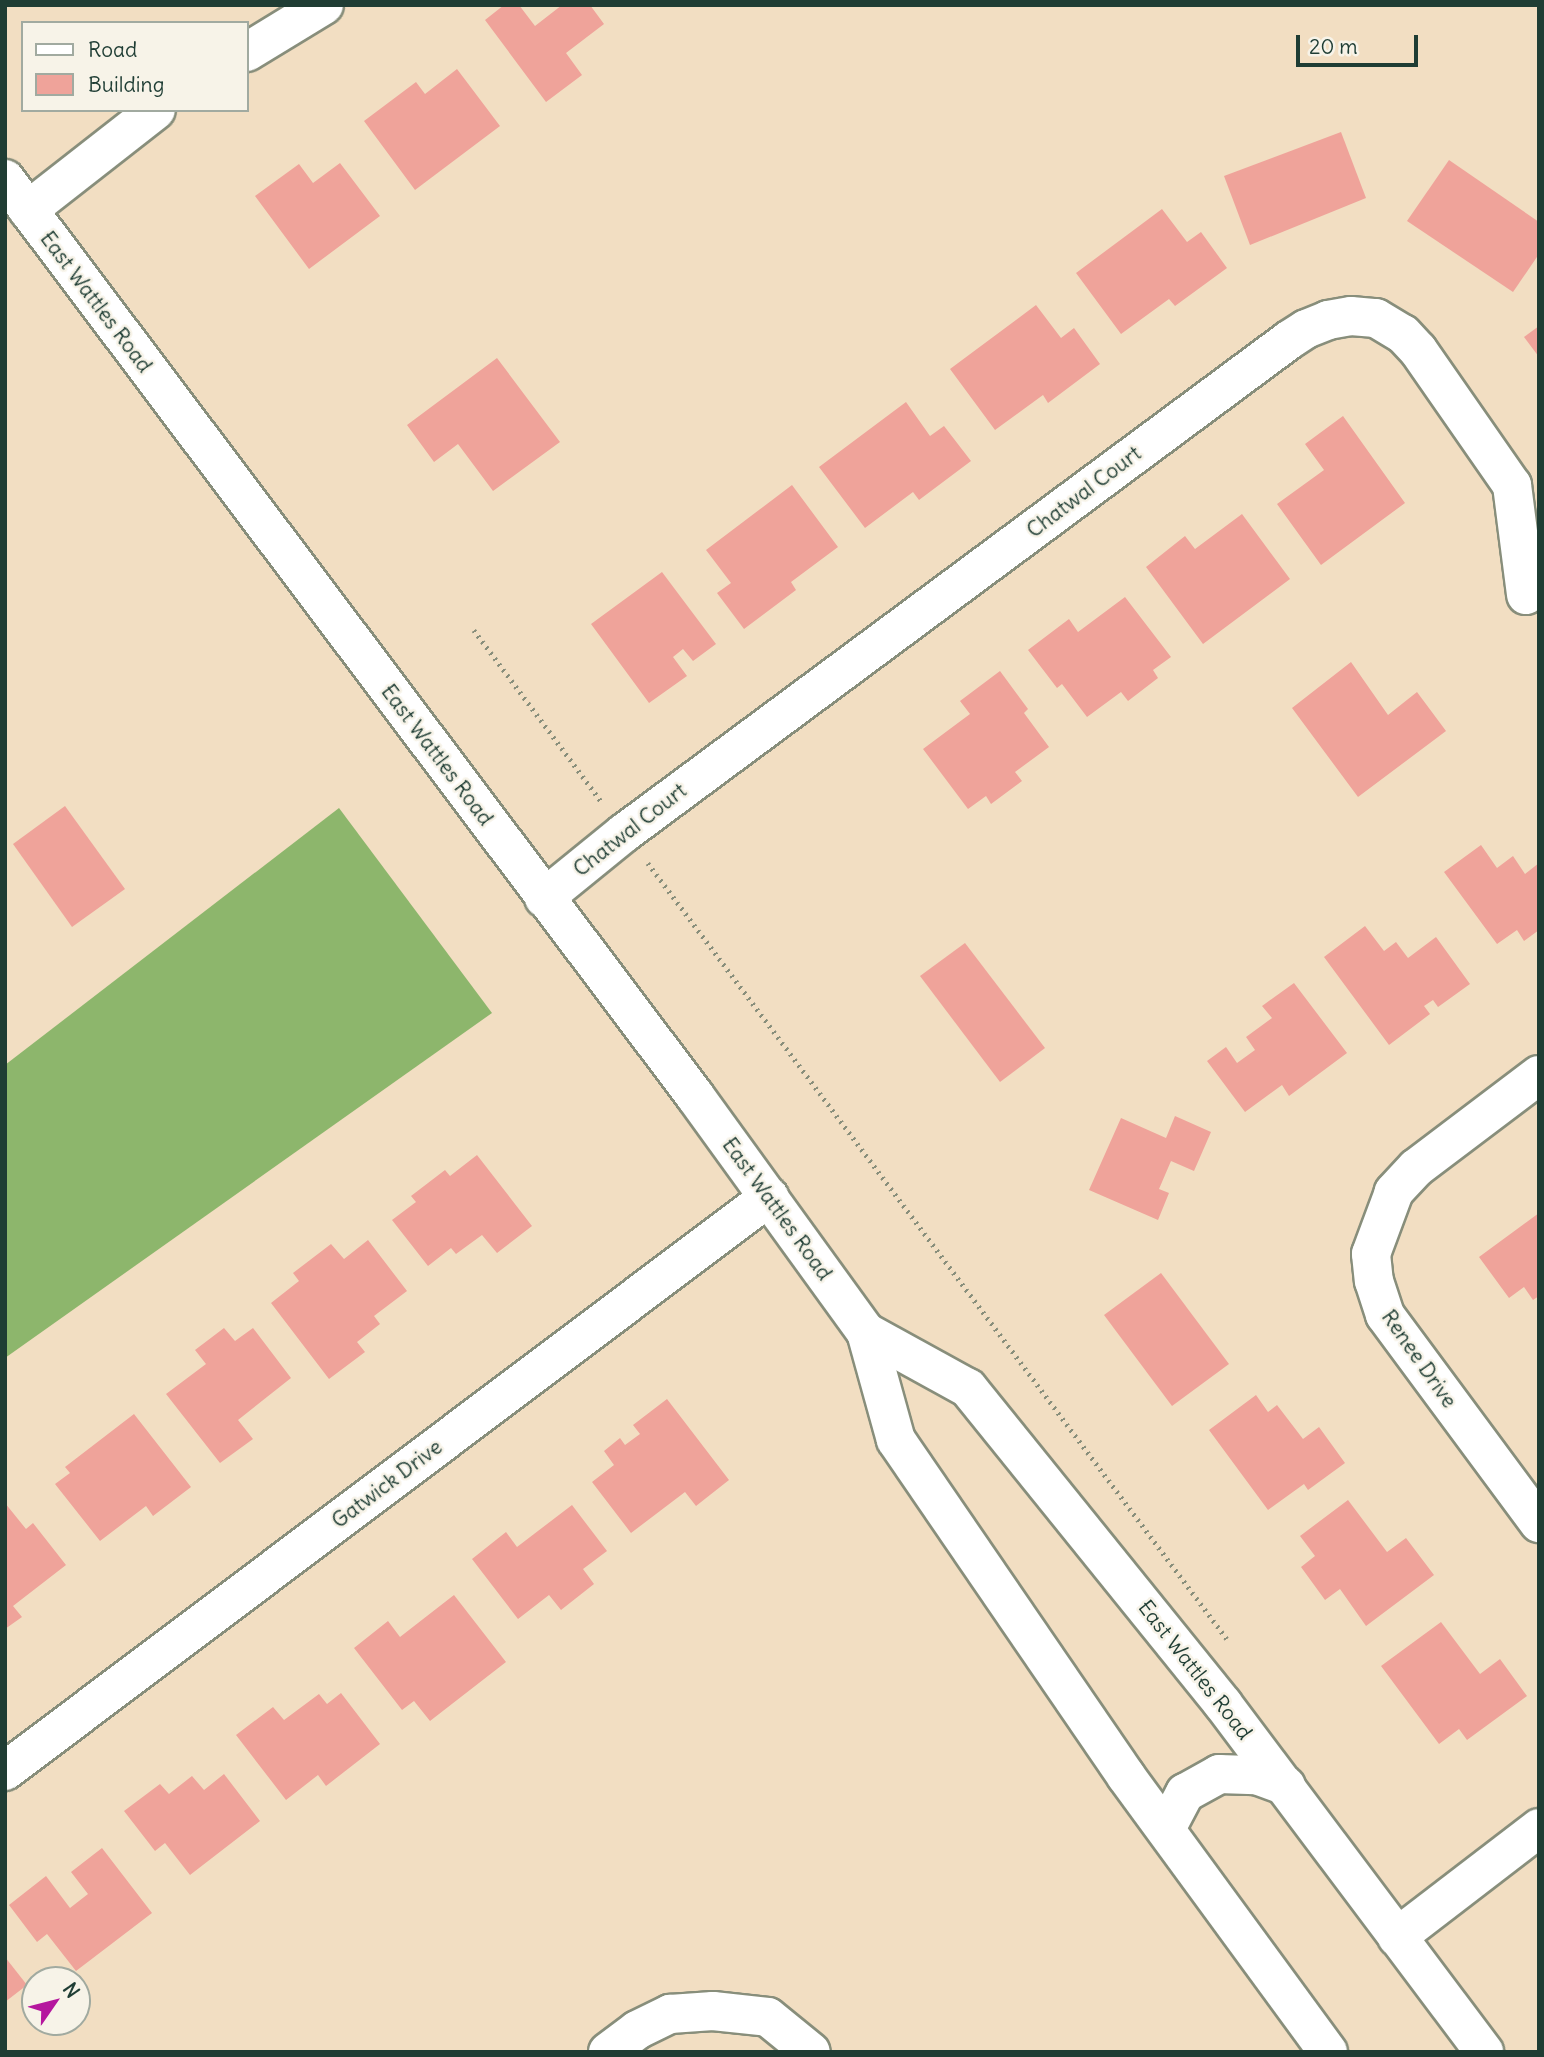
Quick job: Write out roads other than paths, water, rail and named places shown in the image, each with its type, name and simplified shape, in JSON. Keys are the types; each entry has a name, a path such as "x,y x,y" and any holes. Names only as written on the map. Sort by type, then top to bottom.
{"street":[{"path":"248,51 324,5"},
{"path":"13,195 153,112"},
{"name":"East Wattles Road","path":"13,195 769,1197 866,1332 896,1440 1010,1610 1328,2052"},
{"name":"Chatwal Court","path":"544,898 624,833 1306,328 1328,320 1351,316 1376,318 1403,334 1418,350 1513,485 1526,595"},
{"name":"Renee Drive","path":"1539,1076 1416,1168 1394,1192 1371,1254 1374,1281 1385,1315 1539,1523"},
{"name":"Gatwick Drive","path":"5,1771 769,1197"},
{"name":"East Wattles Road","path":"866,1332 968,1388 1286,1786 1484,2052"},
{"path":"1166,1829 1185,1793 1219,1774 1256,1775 1286,1786"},
{"path":"1397,1937 1539,1828"},
{"path":"608,2052 638,2030 670,2014 713,2011 768,2017 811,2052"}]}
